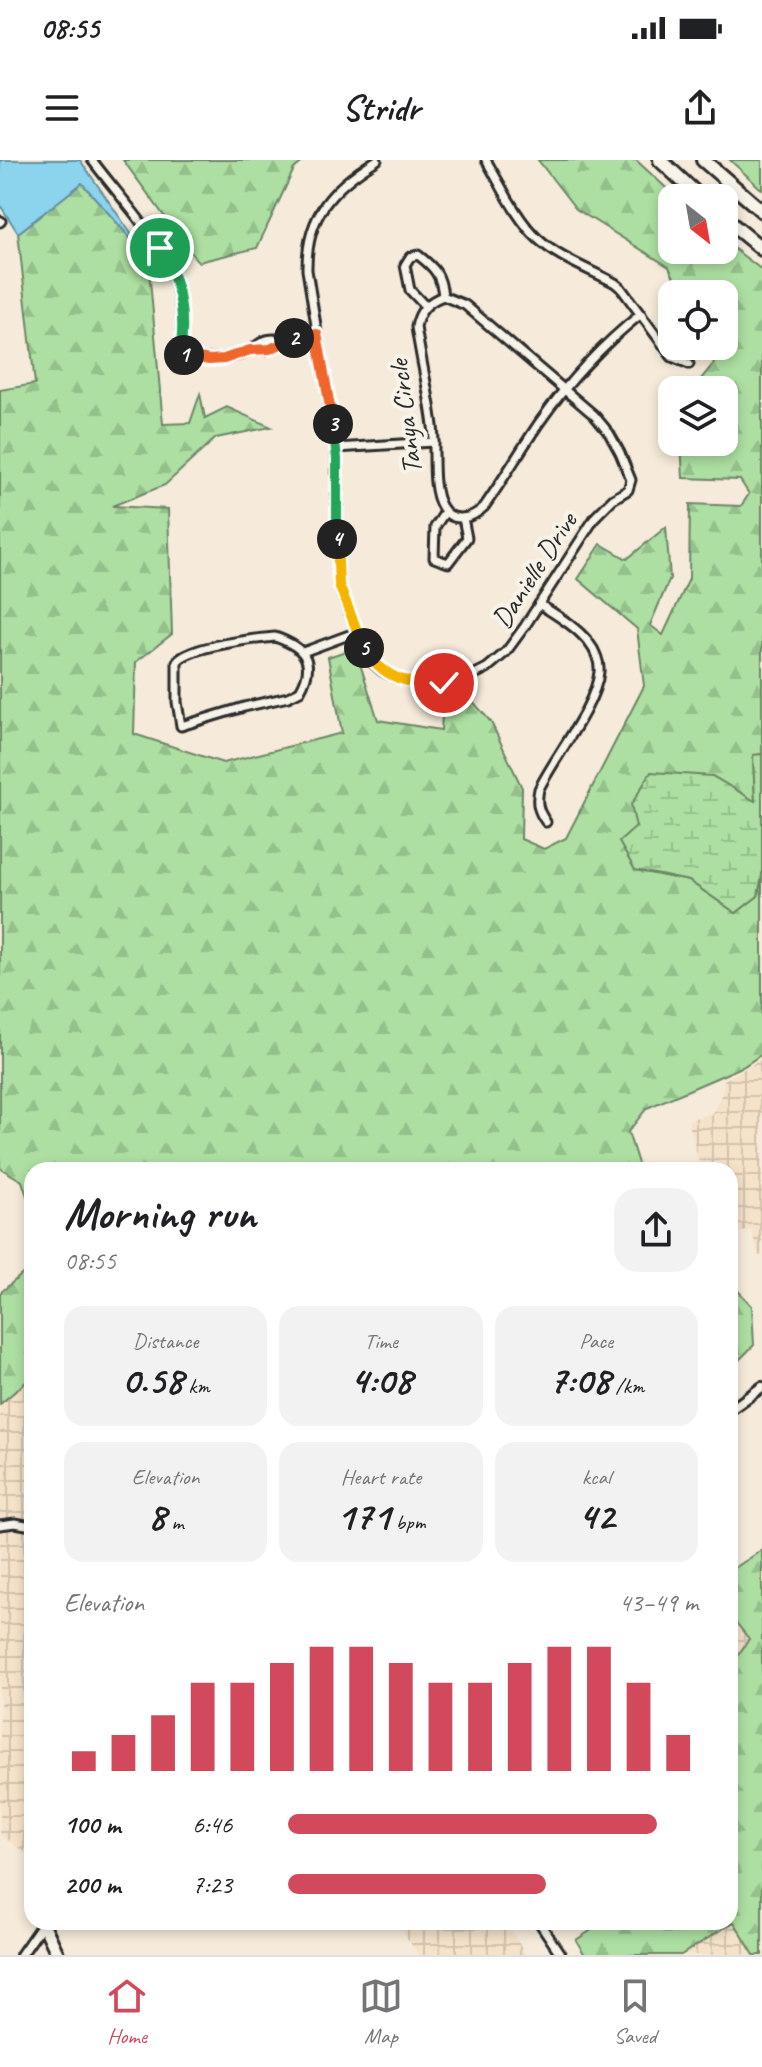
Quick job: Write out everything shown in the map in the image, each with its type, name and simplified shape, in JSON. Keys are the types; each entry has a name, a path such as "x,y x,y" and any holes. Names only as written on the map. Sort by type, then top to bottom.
{"highway":[{"path":"660,160 686,184"},
{"path":"703,160 762,211"},
{"path":"738,229 762,249"}],"main road":[{"path":"47,1930 58,1955"}],"street":[{"path":"92,160 150,234 170,266 181,306 183,332 177,368"},
{"name":"Danielle Drive","path":"377,160 336,190 322,209 311,233 307,281 336,448 339,585 370,658 387,674 416,684 444,683 471,676 500,658 512,645 592,521 602,509 628,490 631,480 609,433 565,390"},
{"path":"486,160 525,225 537,239 615,283 672,357 689,364"},
{"path":"418,255 438,273 443,296 425,306 410,290 405,265 410,257 418,255"},
{"path":"443,296 465,305 565,390"},
{"name":"Tanya Circle","path":"425,306 416,327 434,442 435,488 445,512"},
{"path":"463,518 467,538 448,563 434,558 435,527 445,512 463,518 475,515 484,507 539,423 565,390 606,343 641,314"},
{"path":"180,354 215,360 250,350 264,339 288,340 317,334"},
{"path":"336,448 434,442"},
{"path":"539,604 586,639 596,654 599,673 587,706 539,789 538,811 546,822"},
{"path":"303,652 357,632"},
{"path":"275,637 303,652 307,673 302,688 293,695 181,726 177,702 177,662 180,657 212,647 275,637"},
{"path":"738,1404 762,1387"},
{"path":"0,1525 24,1525"},
{"path":"21,1955 39,1930"},
{"path":"544,1930 561,1955"}],"shaded area":[{"path":"762,1059 762,1255 759,1256 751,1230 738,1233 738,1162 699,1162 688,1120 713,1113 724,1080"},
{"path":"24,1384 24,1852 0,1835 0,1404"},
{"path":"738,1625 749,1639 738,1655"},
{"path":"738,1929 754,1955 681,1955 721,1930"},
{"path":"402,1930 511,1930 526,1955 418,1955"}],"green space":[{"path":"123,160 305,160 294,169 257,248 198,262"},
{"path":"538,160 636,160 662,184 658,184 658,260 576,209"},
{"path":"730,160 762,160 762,189 760,188"},
{"path":"82,183 148,258 163,424 190,423 200,394 205,418 227,407 271,427 216,438 165,485 112,506 168,509 172,634 136,662 134,734 223,763 342,733 328,657 355,648 378,720 441,730 443,701 470,698 491,722 522,788 521,839 544,849 566,838 644,686 637,629 578,579 601,544 627,559 666,527 670,578 650,625 663,635 689,579 690,504 741,506 749,494 740,480 683,478 682,456 738,456 738,376 703,376 714,363 713,360 738,360 738,280 675,280 664,264 738,264 738,252 762,270 762,754 753,756 755,802 712,776 636,827 636,870 689,881 736,913 758,896 762,875 762,1054 744,1066 647,1108 628,1132 637,1162 24,1162 24,1187 22,1181 0,1168 0,390 35,384 18,233"},
{"path":"762,754 762,875 758,896 736,913 689,881 635,870 619,842 636,827 631,805 651,772 712,776 755,801 753,755"},
{"path":"24,1273 24,1384 0,1404 0,1293"},
{"path":"738,1291 752,1306 754,1345 738,1361"},
{"path":"762,1550 762,1955 754,1955 738,1929 738,1655 749,1639 738,1625 738,1566"},
{"path":"592,1930 721,1930 681,1955 585,1955 576,1940"}],"water":[{"path":"0,160 80,160 148,258 82,183 18,233 0,205"}],"route":[{"path":"160,248 174,277 181,306 183,332 180,354 209,360 224,359 250,350 267,350 288,340 317,334 335,436 339,585 342,595 364,648 382,671 408,682 444,683"}]}
